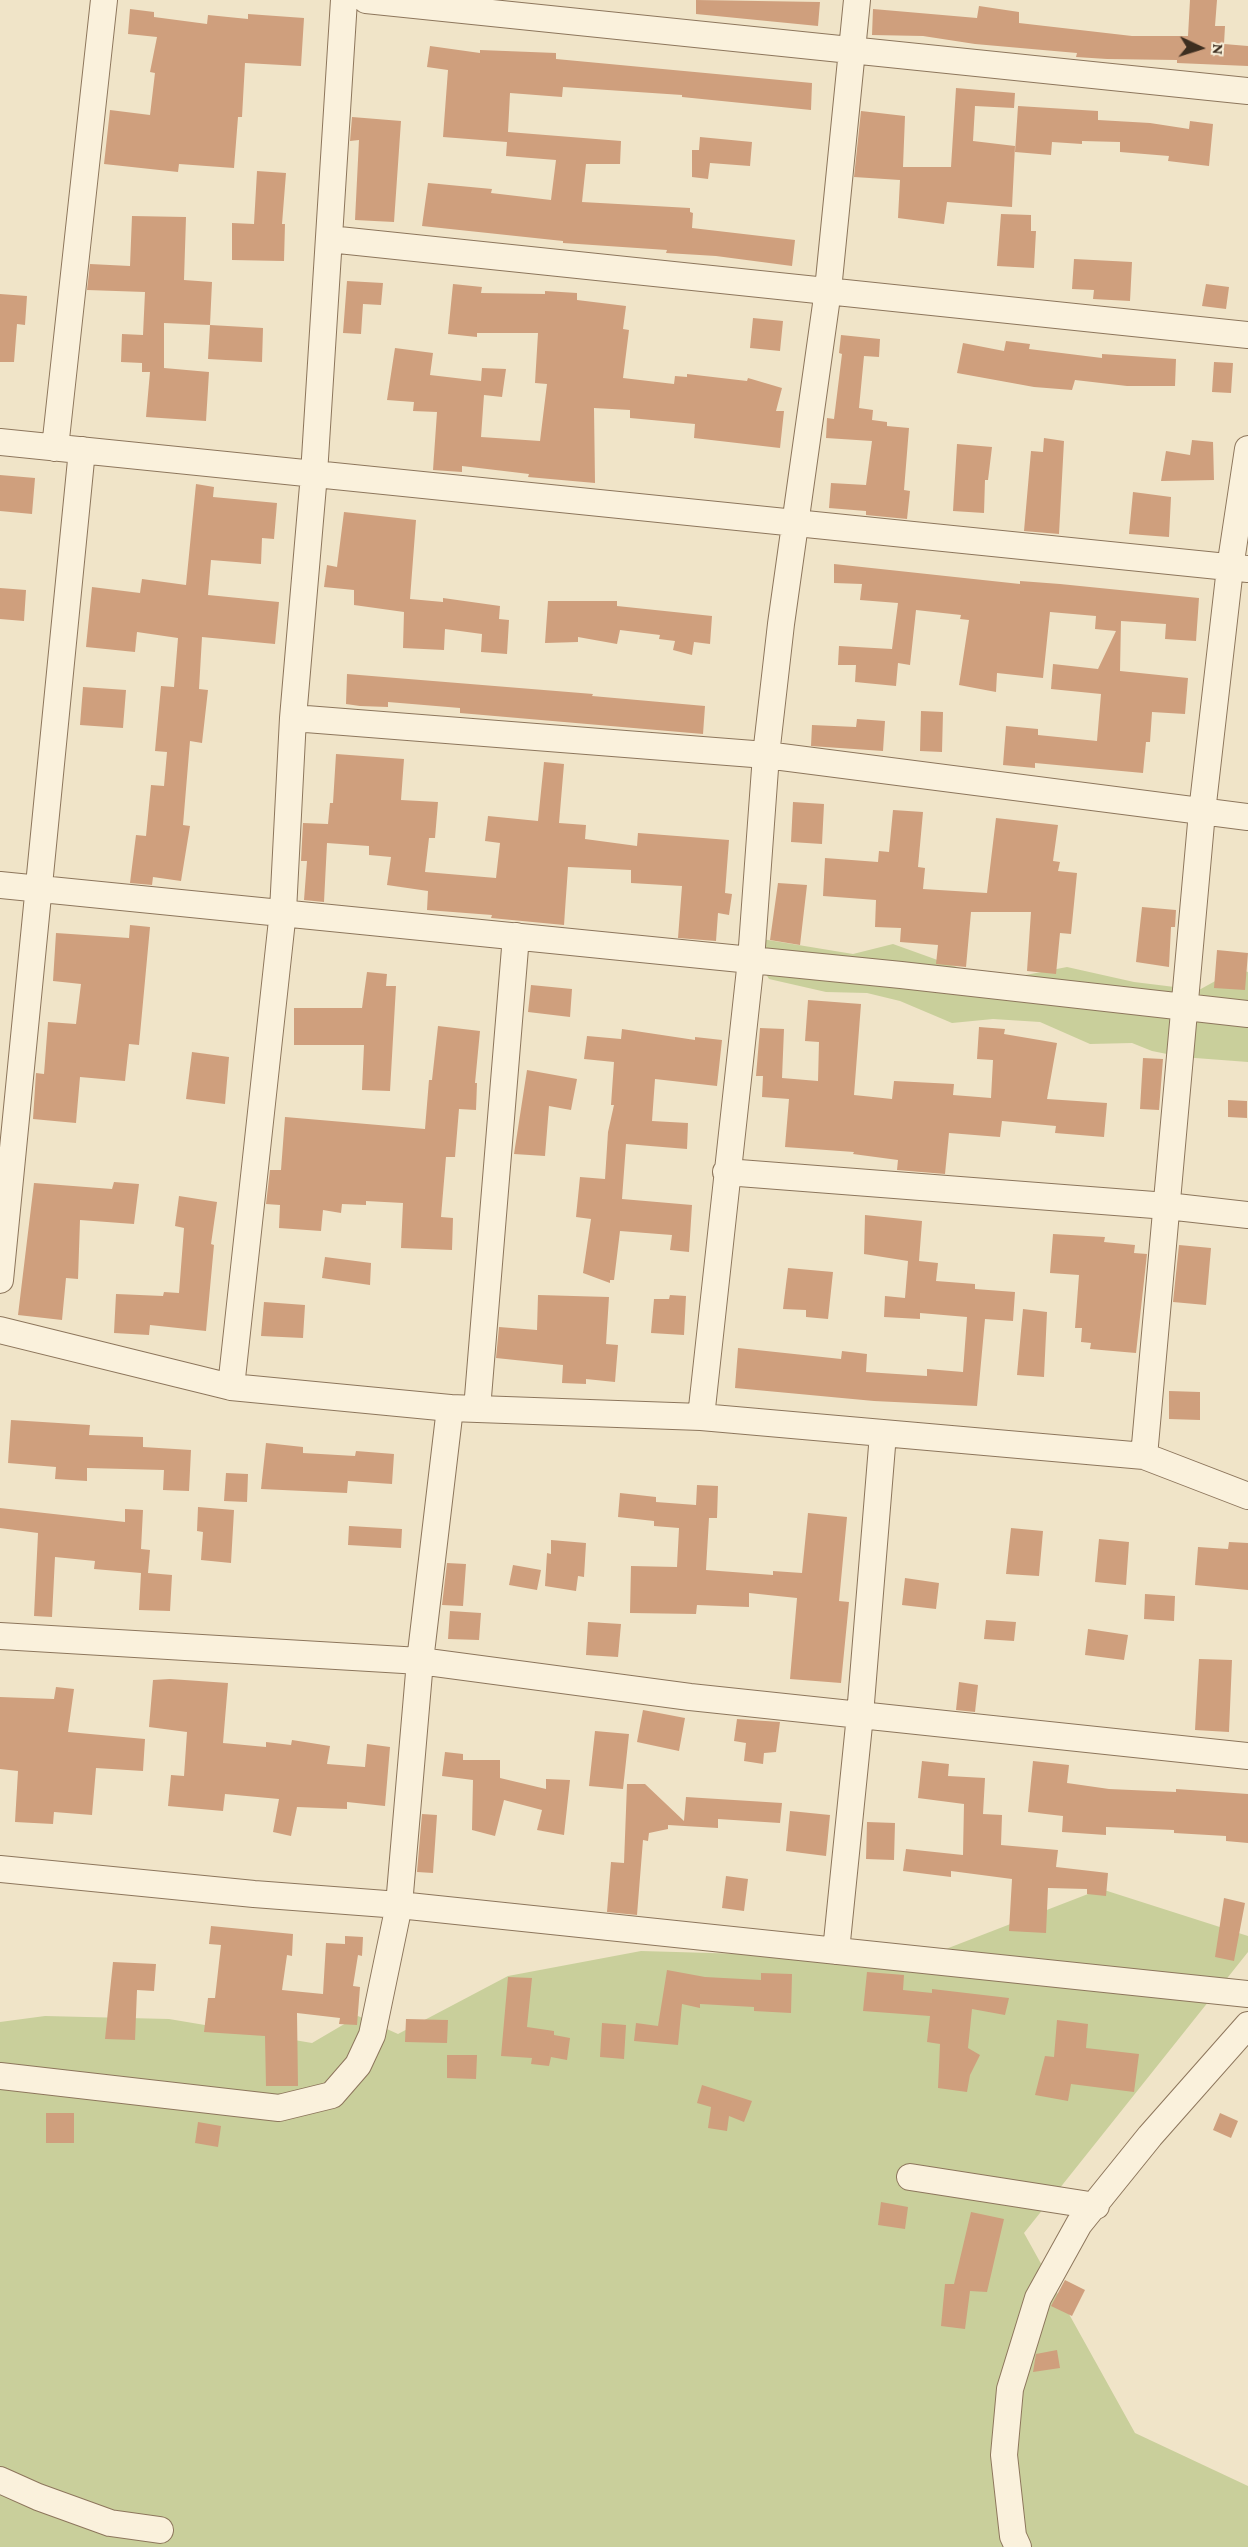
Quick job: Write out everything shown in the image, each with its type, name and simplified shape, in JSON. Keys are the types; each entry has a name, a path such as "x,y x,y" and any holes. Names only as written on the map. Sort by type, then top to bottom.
{"street":[{"path":"55,447 104,0"},
{"path":"231,1387 283,912 293,718 314,474 344,0"},
{"path":"366,0 1248,91"},
{"path":"701,1416 751,960 766,755 795,522 828,290 857,0"},
{"path":"329,239 1248,335"},
{"path":"0,442 1239,568"},
{"path":"1144,1456 1202,812 1239,568 1248,449"},
{"path":"0,1280 82,450"},
{"path":"293,718 766,755 1248,817"},
{"path":"0,885 751,960 1248,1014"},
{"path":"477,1409 516,936"},
{"path":"726,1172 1167,1206 1248,1215"},
{"path":"0,1330 231,1387 450,1408 701,1416 1144,1456 1248,1496"},
{"path":"0,2076 279,2108 332,2095 358,2065 372,2035 399,1905 420,1661 450,1408"},
{"path":"836,1951 860,1715 883,1434"},
{"path":"0,1636 420,1661 690,1697 1248,1756"},
{"path":"0,1869 242,1893 399,1905 1248,1994"},
{"path":"1018,2547 1013,2536 1004,2456 1010,2389 1038,2298 1079,2224 1096,2206 1150,2136 1248,2025"},
{"path":"910,2177 1096,2206"},
{"path":"0,2480 38,2497 110,2523 160,2530"}],"green space":[{"path":"762,939 853,954 893,944 982,976 1005,979 1067,967 1134,982 1199,990 1237,969 1248,972 1248,1062 1182,1057 1152,1051 1132,1043 1090,1044 1040,1022 993,1019 952,1023 900,1001 867,993 826,992 769,979 751,949"},
{"path":"1101,1889 1248,1936 1248,1952 1024,2233 1135,2433 1248,2486 1248,2547 0,2547 0,2022 45,2016 169,2019 312,2043 358,2016 398,2034 508,1976 641,1951 920,1959"}],"building":[{"path":"696,0 820,2 818,26 696,14"},
{"path":"1190,0 1217,0 1215,26 1225,26 1224,44 1248,46 1248,66 1177,63 1177,60 1076,57 1077,53 975,44 923,36 872,35 873,9 977,18 979,6 1019,12 1019,23 1132,36 1188,36"},
{"path":"130,9 154,12 154,17 207,24 208,15 248,19 248,14 304,18 301,66 245,63 242,117 238,117 234,168 179,164 178,172 104,164 110,110 150,115 155,73 150,72 157,37 128,34"},
{"path":"430,46 480,53 480,50 556,53 556,59 812,83 811,110 682,97 682,95 563,87 562,97 510,93 508,132 621,141 620,164 586,164 582,202 690,208 690,212 693,213 692,228 795,240 792,266 716,256 666,253 667,250 563,243 563,241 422,226 428,183 492,189 491,193 551,200 556,160 506,156 507,142 443,137 448,70 427,67"},
{"path":"956,88 1015,93 1014,108 975,106 973,141 1015,146 1012,207 947,202 944,224 898,218 900,180 854,177 861,111 905,116 903,167 951,167"},
{"path":"1018,106 1098,111 1098,120 1150,123 1189,129 1190,121 1213,124 1209,166 1168,161 1169,156 1120,152 1120,142 1082,141 1082,144 1052,142 1051,155 1015,152"},
{"path":"352,117 401,121 394,222 355,220 359,140 350,141"},
{"path":"700,137 752,142 750,166 710,163 708,179 692,177 692,150 699,150"},
{"path":"257,171 286,173 282,224 285,224 284,261 232,260 232,223 254,224"},
{"path":"1001,214 1031,215 1031,231 1036,231 1034,268 997,266"},
{"path":"132,216 186,217 184,280 212,282 210,325 164,323 164,368 209,372 206,421 146,417 150,372 142,372 142,363 121,362 122,334 143,335 145,292 87,290 90,264 130,266"},
{"path":"1074,259 1132,262 1130,301 1093,299 1094,290 1072,289"},
{"path":"347,281 383,283 381,305 363,304 361,334 343,333"},
{"path":"453,284 482,287 481,293 545,294 545,291 577,293 577,300 626,306 623,329 629,330 623,378 674,384 675,376 687,377 687,374 747,381 748,378 782,388 776,411 784,411 780,448 694,438 695,424 630,418 630,410 594,408 595,483 528,477 529,474 462,466 462,472 433,470 437,412 413,411 414,402 387,400 395,348 433,353 430,375 481,381 482,368 506,369 502,397 484,395 481,437 540,441 547,384 535,383 538,333 477,333 477,337 448,334"},
{"path":"1206,284 1229,287 1226,309 1202,306"},
{"path":"0,294 27,296 25,325 17,324 14,362 0,362"},
{"path":"753,318 783,321 780,351 750,348"},
{"path":"210,325 263,328 262,362 208,359"},
{"path":"841,335 880,339 879,357 864,356 859,408 873,410 872,420 887,422 887,426 909,428 904,490 910,491 907,519 866,515 866,511 829,508 831,483 866,485 872,441 826,438 827,418 834,419 842,354 839,353"},
{"path":"1006,341 1030,344 1029,349 1102,358 1102,354 1176,359 1175,386 1127,386 1075,380 1072,390 1034,387 957,373 963,343 1004,351"},
{"path":"1214,362 1233,363 1231,393 1212,392"},
{"path":"1044,438 1064,441 1059,534 1024,531 1031,451 1043,452"},
{"path":"1192,440 1213,442 1214,480 1161,481 1166,451 1190,455"},
{"path":"957,444 992,447 988,480 985,480 984,513 953,511"},
{"path":"0,475 35,478 32,514 0,511"},
{"path":"196,484 214,487 213,497 277,503 274,539 262,538 261,564 211,560 208,595 279,602 275,644 202,637 199,689 208,690 202,743 190,741 183,825 190,826 181,881 153,877 152,885 130,883 136,835 146,836 151,785 164,786 167,752 155,751 161,686 174,687 178,638 137,632 135,652 86,647 92,587 140,593 142,579 186,585"},
{"path":"1133,492 1171,497 1169,537 1129,534"},
{"path":"344,512 416,520 410,599 443,602 443,598 500,606 499,619 509,620 507,654 481,652 482,634 445,629 444,650 403,648 404,612 354,605 354,590 324,587 327,565 337,567"},
{"path":"834,564 1020,584 1020,581 1060,584 1199,598 1196,641 1165,639 1166,624 1121,621 1120,671 1188,678 1185,714 1152,712 1150,742 1146,742 1143,773 1035,763 1035,768 1003,765 1006,726 1038,729 1038,735 1097,741 1101,694 1051,689 1053,664 1098,669 1116,631 1095,629 1096,616 1050,612 1043,678 997,673 996,692 959,685 969,620 960,619 961,615 916,610 910,665 898,663 896,686 855,682 856,665 838,665 839,646 892,649 898,603 860,600 862,584 834,583"},
{"path":"0,588 26,590 24,621 0,619"},
{"path":"548,601 617,601 617,606 712,616 710,644 694,642 692,655 673,650 675,641 659,639 660,635 620,630 617,644 578,637 578,642 545,643"},
{"path":"347,674 593,694 592,696 705,706 703,734 460,713 460,708 388,702 388,707 346,704"},
{"path":"83,687 126,690 123,728 80,725"},
{"path":"921,711 943,712 942,752 920,751"},
{"path":"857,719 885,721 883,751 811,746 812,725 856,727"},
{"path":"336,754 404,759 401,800 438,802 435,838 429,838 425,872 496,878 500,843 485,841 488,816 538,821 544,762 564,764 559,823 586,825 585,839 637,846 638,833 729,840 725,893 732,894 729,915 718,913 716,941 678,938 682,886 631,883 631,870 568,867 564,925 491,918 492,915 427,910 428,891 387,885 391,857 369,855 369,846 327,843 324,902 304,900 307,861 301,861 303,823 328,824 330,803 333,803"},
{"path":"793,802 824,804 822,844 791,842"},
{"path":"893,810 923,812 918,867 925,868 923,889 987,893 996,818 1058,825 1053,861 1060,862 1058,871 1077,873 1071,934 1060,933 1056,974 1027,971 1031,912 971,912 966,967 936,964 938,945 900,942 901,928 875,927 876,900 823,896 825,858 878,862 879,851 889,852"},
{"path":"778,883 807,885 800,945 770,940"},
{"path":"1142,907 1176,910 1175,927 1171,927 1169,967 1136,962"},
{"path":"130,925 150,927 139,1045 129,1044 125,1081 80,1077 76,1123 33,1119 36,1073 44,1074 48,1022 76,1024 81,984 53,981 56,933 129,938"},
{"path":"1217,950 1248,953 1245,990 1214,988"},
{"path":"367,972 387,974 386,986 396,986 390,1091 362,1090 364,1045 294,1045 294,1008 362,1008"},
{"path":"531,985 572,989 570,1017 528,1012"},
{"path":"808,1000 861,1004 854,1095 892,1099 894,1081 954,1084 953,1095 991,1098 993,1060 977,1059 979,1027 1005,1029 1004,1034 1057,1043 1047,1099 1107,1103 1104,1137 1055,1133 1056,1126 1002,1121 1000,1137 949,1133 945,1174 897,1170 898,1160 853,1154 854,1152 785,1147 789,1099 762,1097 763,1076 756,1076 760,1028 784,1029 782,1078 818,1081 819,1042 805,1041"},
{"path":"438,1026 480,1031 475,1083 477,1083 476,1110 459,1109 455,1157 446,1157 441,1217 453,1218 452,1250 401,1248 403,1203 366,1201 366,1205 342,1204 341,1213 323,1210 321,1231 279,1228 280,1205 266,1204 270,1170 281,1170 285,1117 425,1129 429,1080 432,1080"},
{"path":"622,1029 695,1040 695,1037 722,1040 717,1086 655,1079 652,1121 688,1123 687,1149 626,1144 622,1199 692,1205 689,1252 670,1250 672,1235 620,1231 614,1280 610,1280 610,1283 583,1273 591,1219 576,1217 580,1177 605,1179 608,1132 614,1105 611,1105 614,1062 584,1059 587,1036 621,1039"},
{"path":"192,1052 229,1057 225,1104 186,1099"},
{"path":"1143,1058 1163,1059 1159,1110 1140,1109"},
{"path":"527,1070 577,1079 571,1110 549,1106 545,1156 514,1154"},
{"path":"1228,1100 1247,1101 1247,1118 1228,1117"},
{"path":"114,1182 139,1184 134,1224 80,1220 78,1279 66,1278 62,1320 18,1315 34,1183 112,1189"},
{"path":"179,1196 217,1202 211,1244 214,1245 206,1331 150,1325 149,1335 114,1333 116,1294 163,1296 164,1292 179,1293 184,1228 175,1226"},
{"path":"865,1215 922,1221 919,1261 938,1263 936,1281 975,1284 975,1289 1015,1292 1013,1321 985,1319 977,1406 874,1401 735,1388 738,1348 841,1359 842,1351 867,1354 866,1372 927,1376 927,1369 963,1372 967,1317 920,1313 920,1319 884,1317 885,1296 905,1298 908,1261 864,1254"},
{"path":"1053,1234 1105,1237 1104,1242 1135,1245 1134,1253 1147,1254 1136,1353 1090,1349 1091,1343 1081,1342 1082,1328 1075,1328 1079,1275 1050,1273"},
{"path":"1179,1245 1211,1248 1206,1305 1173,1302"},
{"path":"325,1257 371,1263 370,1285 322,1278"},
{"path":"788,1268 833,1272 828,1319 806,1317 806,1310 783,1309"},
{"path":"538,1295 609,1297 606,1344 618,1345 615,1382 586,1379 586,1384 562,1383 563,1365 496,1358 499,1327 537,1330"},
{"path":"670,1295 686,1296 684,1335 651,1333 654,1299 669,1299"},
{"path":"264,1302 305,1305 303,1338 261,1336"},
{"path":"1023,1309 1047,1312 1044,1377 1017,1375"},
{"path":"1169,1391 1200,1392 1200,1420 1169,1419"},
{"path":"11,1420 90,1425 89,1435 143,1437 143,1447 191,1450 189,1491 163,1490 164,1470 87,1468 87,1481 55,1479 56,1467 8,1463"},
{"path":"266,1443 303,1447 303,1453 355,1456 356,1451 394,1454 392,1484 348,1481 347,1493 261,1489"},
{"path":"226,1473 248,1474 247,1502 224,1501"},
{"path":"697,1485 718,1486 717,1518 709,1518 706,1570 773,1575 773,1571 802,1573 808,1513 847,1517 839,1601 849,1602 841,1683 790,1679 797,1598 749,1593 749,1607 697,1605 696,1614 630,1613 631,1566 677,1567 679,1528 654,1526 654,1521 618,1517 620,1493 656,1497 656,1502 696,1505"},
{"path":"198,1507 234,1510 231,1563 201,1560 203,1532 197,1531"},
{"path":"0,1508 125,1522 125,1509 143,1510 141,1549 150,1550 148,1573 172,1575 170,1611 139,1610 141,1573 94,1569 95,1561 55,1557 52,1617 34,1616 38,1533 0,1528"},
{"path":"349,1526 402,1529 401,1548 348,1545"},
{"path":"1011,1528 1043,1531 1039,1576 1006,1574"},
{"path":"1099,1539 1129,1542 1126,1585 1095,1582"},
{"path":"551,1540 586,1543 584,1577 578,1576 576,1591 545,1586 547,1553 551,1554"},
{"path":"1229,1542 1248,1543 1248,1590 1195,1585 1198,1547 1228,1549"},
{"path":"447,1563 466,1564 463,1606 442,1605"},
{"path":"513,1565 541,1570 537,1590 509,1585"},
{"path":"905,1578 939,1583 936,1609 902,1605"},
{"path":"1145,1594 1175,1596 1174,1621 1144,1619"},
{"path":"450,1611 481,1613 479,1640 448,1639"},
{"path":"986,1620 1016,1622 1014,1641 984,1639"},
{"path":"588,1622 621,1624 618,1657 586,1655"},
{"path":"1088,1629 1128,1635 1124,1660 1085,1655"},
{"path":"1199,1659 1232,1660 1229,1732 1195,1730"},
{"path":"153,1680 228,1683 223,1743 266,1747 266,1742 291,1745 292,1740 330,1746 327,1764 365,1767 367,1744 390,1747 385,1806 347,1802 347,1809 297,1807 291,1836 273,1832 279,1799 225,1794 223,1811 168,1806 171,1775 184,1776 187,1732 149,1727"},
{"path":"959,1682 978,1685 975,1712 956,1710"},
{"path":"56,1687 74,1689 68,1732 145,1739 143,1771 96,1768 92,1815 54,1812 53,1824 15,1822 18,1771 0,1769 0,1697 54,1699"},
{"path":"643,1710 685,1718 679,1751 637,1742"},
{"path":"737,1719 780,1722 776,1752 764,1753 763,1764 744,1761 746,1743 734,1741"},
{"path":"595,1731 629,1734 623,1789 589,1786"},
{"path":"445,1752 463,1754 463,1760 500,1760 500,1778 546,1789 546,1779 570,1780 564,1835 537,1830 542,1810 504,1800 495,1836 472,1830 473,1780 442,1776"},
{"path":"922,1761 949,1764 948,1776 985,1778 983,1814 1002,1815 1001,1845 1058,1850 1056,1867 1108,1873 1106,1896 1087,1894 1087,1889 1048,1888 1046,1933 1009,1931 1012,1879 951,1871 951,1877 903,1871 906,1849 963,1855 964,1804 918,1798"},
{"path":"1033,1761 1069,1765 1067,1783 1109,1789 1176,1792 1176,1789 1248,1794 1248,1843 1226,1841 1226,1836 1174,1833 1174,1830 1106,1827 1106,1835 1062,1832 1063,1816 1028,1812"},
{"path":"627,1784 645,1784 684,1821 686,1797 782,1803 780,1823 718,1819 718,1828 668,1825 668,1829 649,1833 648,1841 643,1840 637,1915 607,1912 611,1862 624,1863"},
{"path":"790,1811 830,1815 826,1856 786,1851"},
{"path":"422,1814 437,1815 433,1873 417,1872"},
{"path":"867,1822 895,1823 894,1860 866,1859"},
{"path":"726,1876 748,1879 744,1911 722,1908"},
{"path":"1224,1898 1245,1903 1234,1961 1215,1957"},
{"path":"211,1926 293,1934 292,1956 287,1955 282,1990 323,1994 326,1943 345,1944 345,1936 363,1937 362,1956 358,1955 353,1986 360,1987 357,2025 339,2024 340,2018 297,2013 298,2086 266,2086 265,2036 204,2032 208,1998 215,1998 221,1945 209,1944"},
{"path":"113,1962 156,1964 154,1991 137,1990 135,2040 105,2039"},
{"path":"667,1970 705,1977 761,1980 761,1973 792,1974 791,2013 754,2011 754,2007 700,2004 700,2008 682,2004 678,2045 634,2041 636,2023 658,2026"},
{"path":"867,1972 904,1975 903,1990 932,1993 932,1989 1009,1998 1005,2015 972,2009 968,2048 980,2055 970,2075 967,2092 938,2088 940,2044 927,2042 930,2016 863,2011"},
{"path":"508,1977 532,1978 527,2027 554,2031 554,2035 570,2038 567,2060 551,2057 549,2066 531,2064 532,2058 501,2056"},
{"path":"406,2019 448,2020 447,2043 405,2042"},
{"path":"1057,2020 1088,2024 1086,2048 1139,2054 1134,2092 1071,2084 1068,2101 1035,2095 1045,2056 1054,2057"},
{"path":"602,2023 626,2025 624,2059 600,2057"},
{"path":"447,2055 477,2055 476,2079 447,2078"},
{"path":"702,2085 752,2101 744,2122 729,2116 727,2131 708,2128 711,2107 697,2103"},
{"path":"46,2113 74,2113 74,2143 46,2143"},
{"path":"1220,2113 1238,2121 1231,2138 1213,2130"},
{"path":"198,2122 221,2126 218,2147 195,2143"},
{"path":"881,2202 908,2207 905,2229 878,2225"},
{"path":"971,2212 1004,2219 987,2292 970,2291 965,2329 941,2326 945,2284 954,2284"},
{"path":"1065,2280 1085,2290 1072,2316 1051,2306"},
{"path":"1057,2350 1060,2368 1033,2372 1036,2354"}]}
